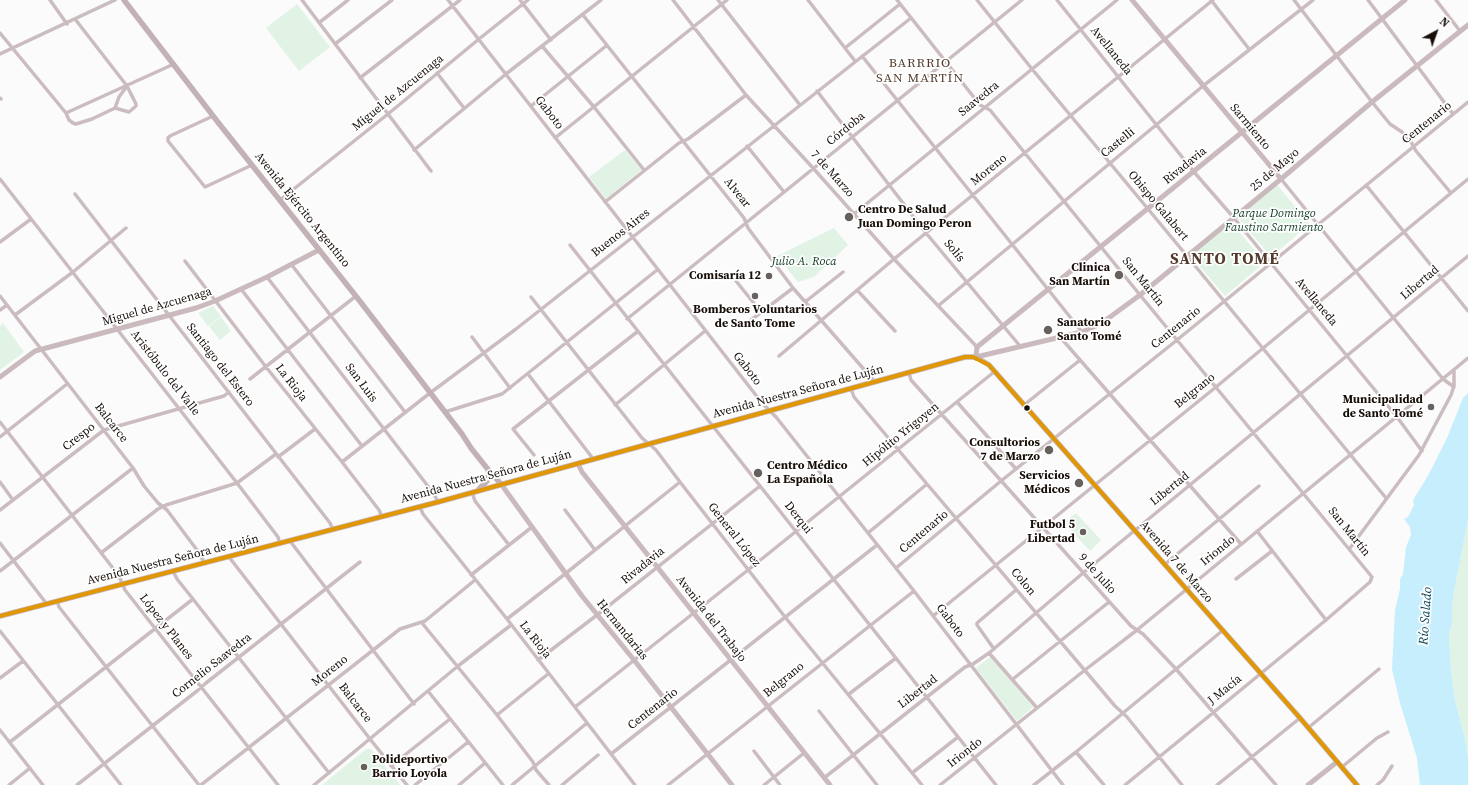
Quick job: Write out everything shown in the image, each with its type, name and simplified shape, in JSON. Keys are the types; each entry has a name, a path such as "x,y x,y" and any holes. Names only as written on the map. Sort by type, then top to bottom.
{"main road":[{"name":"Avenida Ejército Argentino","path":"124,0 462,434 494,471 502,484"},
{"name":"Avenida Nuestra Señora de Luján","path":"0,616 420,507 965,357 976,357"},
{"name":"Avenida 7 de Marzo","path":"976,357 989,365 1094,486 1300,718 1357,785"},
{"name":"Avenida Ejército Argentino","path":"462,434 471,448 502,484"},
{"path":"474,492 487,481 489,474 488,469"}],"street":[{"path":"50,0 67,24"},
{"path":"0,54 67,24 115,0"},
{"path":"302,0 431,171"},
{"path":"320,22 348,0"},
{"path":"336,44 392,0"},
{"name":"Gaboto","path":"448,0 632,236 668,285 762,403 776,417 896,568 1063,785"},
{"path":"360,78 460,0"},
{"path":"520,0 551,40"},
{"name":"Miguel de Azcuenaga","path":"280,200 528,0"},
{"path":"414,150 506,74 583,15 599,0"},
{"name":"7 de Marzo","path":"673,0 746,95 814,168 894,259 977,347"},
{"path":"718,0 800,104"},
{"path":"555,138 727,0"},
{"path":"808,0 855,61"},
{"name":"San Martín","path":"897,0 980,105 990,110 1140,295 1350,548 1371,575 1372,579"},
{"name":"Obispo Galabert","path":"977,0 1070,116 1386,498"},
{"name":"Córdoba","path":"627,319 1022,0"},
{"name":"Avellaneda","path":"1057,0 1194,172 1234,218 1397,417 1422,451"},
{"name":"Saavedra","path":"854,214 1117,0"},
{"name":"Sarmiento","path":"1132,0 1318,224 1443,379 1454,387"},
{"path":"1212,0 1249,49"},
{"name":"Moreno","path":"779,356 894,259 1212,0"},
{"path":"1294,0 1372,102 1390,124 1402,132 1451,193"},
{"name":"Castelli","path":"938,306 1203,86 1313,0"},
{"path":"1368,0 1453,114"},
{"name":"Rivadavia","path":"977,347 1405,0"},
{"path":"1436,0 1460,31"},
{"path":"844,48 900,4"},
{"name":"Alvear","path":"583,15 746,222 748,228 793,288 875,382"},
{"name":"Buenos Aires","path":"342,462 430,392 540,310 817,90 911,18"},
{"path":"0,33 66,113 69,120 76,124 115,108 129,112 136,106 135,100 127,86 75,19"},
{"name":"25 de Mayo","path":"976,357 1082,332 1098,325 1110,317 1140,295 1372,102 1468,25"},
{"path":"542,46 594,107 644,170"},
{"path":"531,106 606,46"},
{"path":"862,56 972,196 1082,332"},
{"path":"66,113 174,64"},
{"path":"437,73 464,108"},
{"path":"115,108 119,97 127,86"},
{"name":"Solís","path":"817,90 926,233 1020,346"},
{"path":"605,202 679,143 688,139 746,95"},
{"name":"Centenario","path":"896,568 1468,102"},
{"path":"213,116 168,138 168,141 205,187 252,165"},
{"path":"747,146 784,192"},
{"name":"Aristóbulo del Valle","path":"0,179 238,483 278,537 280,544"},
{"name":"Belgrano","path":"933,616 1216,387 1468,179"},
{"path":"1366,185 1468,311"},
{"name":"Santiago del Estero","path":"75,194 330,523 333,530"},
{"path":"0,242 30,219"},
{"path":"15,315 73,272 126,228"},
{"name":"Derqui","path":"570,245 663,365 994,783"},
{"name":"Miguel de Azcuenaga","path":"0,377 29,355 40,349 196,308 267,277 319,250"},
{"name":"Libertad","path":"824,778 965,667 994,649 1083,573 1468,256"},
{"name":"La Rioja","path":"185,261 266,367 379,510 382,517"},
{"path":"291,264 405,412"},
{"path":"445,412 499,395 510,388 657,270"},
{"path":"806,302 843,272"},
{"name":"San Luis","path":"267,277 434,494 438,502"},
{"path":"736,281 761,312"},
{"path":"751,320 793,288"},
{"path":"241,289 362,446"},
{"path":"857,290 895,331"},
{"name":"Balcarce","path":"0,296 133,468 144,486 167,510 200,554 204,563"},
{"path":"250,379 356,296"},
{"name":"General López","path":"531,297 642,438 656,450 785,617 922,785"},
{"path":"0,310 7,305"},
{"path":"616,405 705,331"},
{"path":"534,455 513,429 637,332"},
{"path":"472,337 510,388"},
{"path":"1060,337 1241,544"},
{"path":"976,357 977,347"},
{"name":"Iriondo","path":"940,785 1137,630 1468,358"},
{"path":"1024,406 1080,360"},
{"path":"1350,548 1422,451 1451,395 1454,387 1454,370"},
{"name":"Hipólito Yrigoyen","path":"575,706 839,498 994,372"},
{"name":"9 de Julio","path":"909,373 911,380 1042,528 1131,626 1143,634 1176,669 1276,785"},
{"path":"528,374 594,460"},
{"path":"0,436 67,384"},
{"name":"Colon","path":"852,388 854,397 898,450 1182,785"},
{"name":"Crespo","path":"0,510 104,430 224,396 229,392"},
{"path":"957,402 1016,469"},
{"name":"López y Planes","path":"0,422 120,576 125,590 154,628 278,785"},
{"path":"101,553 162,506 238,483 315,429"},
{"name":"Avenida del Trabajo","path":"578,464 581,472 830,785"},
{"path":"0,571 133,468"},
{"path":"0,482 14,500"},
{"path":"507,619 680,482"},
{"name":"Hernandarias","path":"502,484 521,509 565,574 732,785"},
{"path":"868,533 927,484"},
{"name":"Rivadavia","path":"538,660 598,615 760,486"},
{"path":"1164,565 1259,486"},
{"path":"474,492 475,501 510,545"},
{"name":"La Rioja","path":"420,507 423,514 507,619 635,785"},
{"path":"566,510 595,550"},
{"path":"471,575 532,527"},
{"path":"1257,531 1326,620"},
{"path":"290,541 414,704"},
{"path":"0,543 46,603"},
{"name":"Centenario","path":"611,754 877,546"},
{"path":"1236,579 1272,551"},
{"name":"Balcarce","path":"229,557 407,785"},
{"name":"Cornelio Saavedra","path":"76,785 360,562"},
{"path":"173,571 193,599 329,773"},
{"name":"J Macía","path":"1125,785 1326,620 1372,579"},
{"name":"Moreno","path":"200,785 403,628 422,623 475,580"},
{"path":"994,649 977,623 1016,590"},
{"name":"Belgrano","path":"668,785 914,592"},
{"path":"10,742 193,599"},
{"path":"57,601 59,607 200,785"},
{"path":"1013,679 1109,602"},
{"path":"422,623 497,715 549,785"},
{"path":"314,785 414,704 458,666 511,625"},
{"path":"0,631 121,785"},
{"path":"1034,785 1123,714 1222,631"},
{"path":"989,653 1037,708"},
{"path":"849,694 896,658"},
{"path":"0,678 23,661"},
{"path":"1308,728 1379,669"},
{"path":"497,715 548,674"},
{"path":"428,691 503,785"},
{"path":"819,711 877,785"},
{"path":"391,766 450,718"},
{"path":"1217,785 1300,718"},
{"path":"512,785 587,723"},
{"path":"0,730 43,785"},
{"path":"1342,768 1377,738 1388,732"},
{"path":"912,773 958,737"},
{"path":"415,785 468,742"},
{"path":"754,751 780,785"},
{"path":"1076,752 1104,785"},
{"path":"764,785 804,753"},
{"path":"562,785 598,755"},
{"path":"1308,785 1337,762"},
{"path":"459,785 486,763"},
{"path":"1377,785 1383,780 1392,766"},
{"path":"10,785 30,768"},
{"path":"988,785 994,783"}],"green space":[{"path":"297,4 330,47 299,71 266,28"},
{"path":"625,150 641,170 606,199 589,177"},
{"name":"Parque Domingo Faustino Sarmiento","path":"1277,185 1310,224 1271,257 1238,218"},
{"path":"1231,223 1265,262 1225,296 1191,256"},
{"name":"Julio A. Roca","path":"834,228 848,245 814,277 798,282 777,256"},
{"path":"213,306 221,316 208,326 198,313"},
{"path":"221,317 231,331 220,340 209,326"},
{"path":"3,323 24,352 0,370 0,326"},
{"name":"Futbol 5 Libertad","path":"1076,513 1101,540 1090,551 1064,523"},
{"path":"1468,520 1468,757 1455,700 1451,670 1449,634 1452,624 1454,591"},
{"path":"990,657 1033,707 1017,721 976,668"},
{"name":"Polideportivo Barrio Loyola","path":"366,749 371,749 400,785 322,785"}],"water":[{"name":"Río Salado","path":"1468,393 1468,520 1454,591 1452,624 1449,634 1451,670 1455,700 1468,757 1468,785 1420,785 1417,758 1400,703 1392,669 1395,610 1400,589 1400,579 1403,574 1406,547 1411,535 1410,527 1404,519 1408,517 1414,505 1413,500 1429,474 1447,438 1463,398"}],"transit line":[{"path":"0,616 438,502 965,357 973,357 989,365 1300,718 1357,785"}],"place":[{"name":"Centro De Salud Juan Domingo Peron","path":"849,217"},
{"name":"Clinica San Martín","path":"1119,275"},
{"name":"Comisaría 12","path":"769,276"},
{"name":"Bomberos Voluntarios de Santo Tome","path":"755,296"},
{"name":"Sanatorio Santo Tomé","path":"1048,330"},
{"name":"Municipalidad de Santo Tomé","path":"1431,407"},
{"name":"Consultorios 7 de Marzo","path":"1049,450"},
{"name":"Centro Médico La Española","path":"758,473"},
{"name":"Servicios Médicos","path":"1079,483"},
{"name":"Futbol 5 Libertad","path":"1083,532"},
{"name":"Polideportivo Barrio Loyola","path":"364,767"}],"district":[{"name":"BARRRIO SAN MARTÍN","path":"920,72"},
{"name":"SANTO TOMÉ","path":"1225,260"}]}
